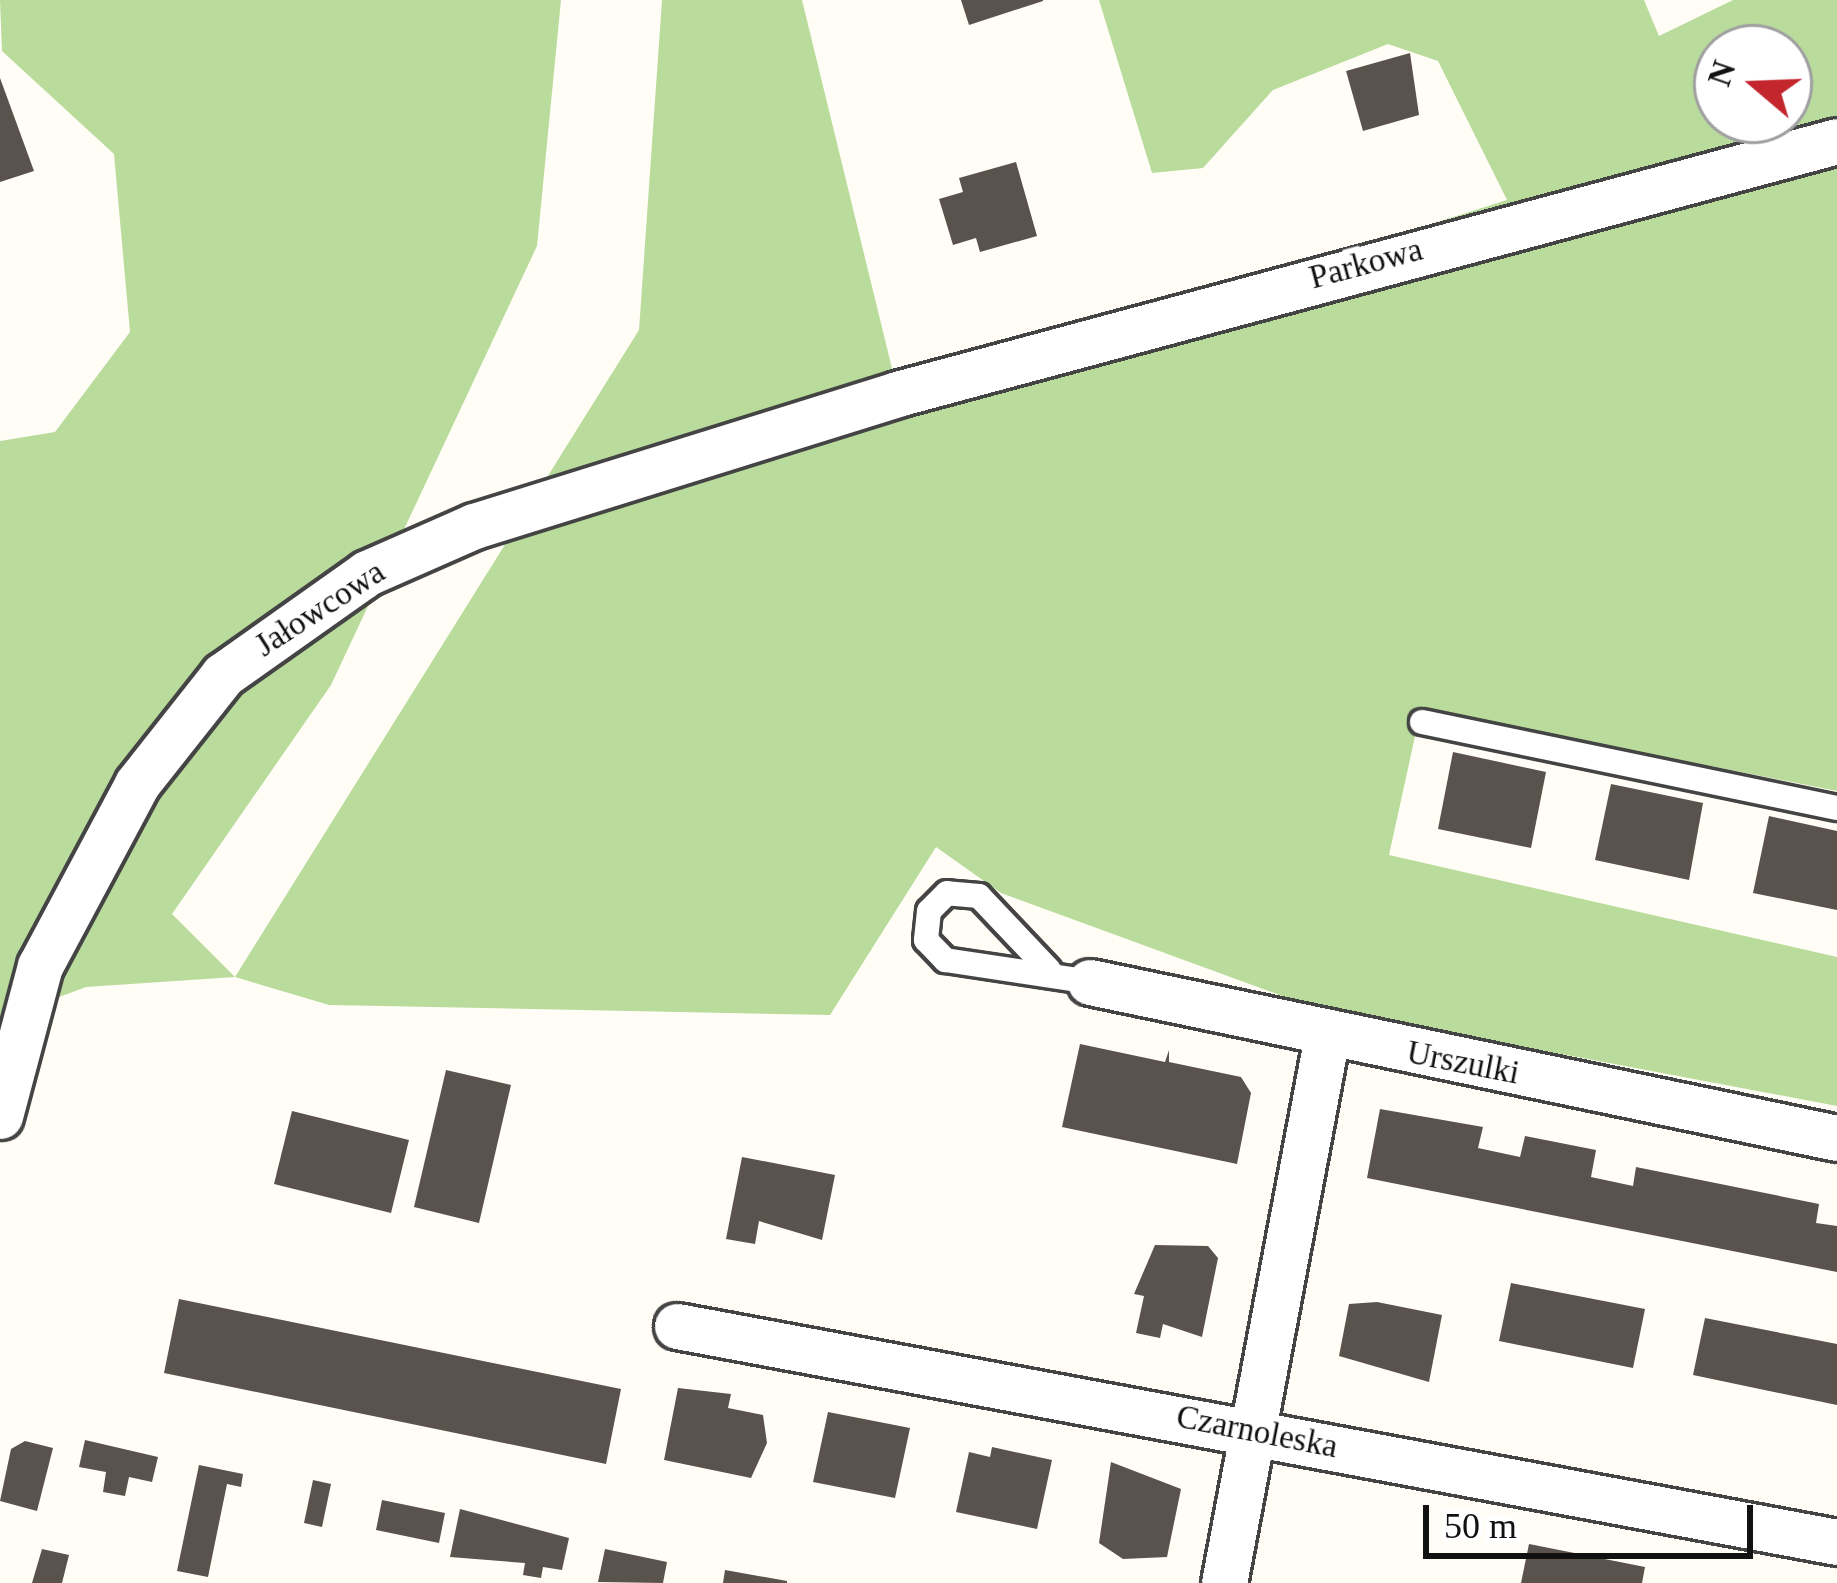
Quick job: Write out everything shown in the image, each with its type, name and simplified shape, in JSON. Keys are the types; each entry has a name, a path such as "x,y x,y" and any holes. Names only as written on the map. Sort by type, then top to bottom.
{"street":[{"name":"Parkowa","path":"898,394 1837,141"},
{"name":"Jałowcowa","path":"0,1117 40,966 107,832 223,675 263,642 367,573 474,526 898,394"},
{"name":"Urszulki","path":"1070,976 1327,1036 1837,1138"},
{"path":"1224,1583 1257,1432 1327,1036"},
{"name":"Czarnoleska","path":"677,1326 1837,1542"}],"lane":[{"path":"1423,722 1837,808"},
{"path":"947,892 979,896 1070,976 945,959 926,940 928,911 947,892"}],"green space":[{"path":"0,0 561,0 537,246 331,685 172,914 235,977 86,987 0,1019 0,441 55,432 130,332 114,154 2,51"},
{"path":"662,0 802,0 898,393 1507,200 1438,61 1388,44 1273,90 1203,168 1152,173 1099,0 1644,0 1659,36 1733,0 1837,0 1837,791 1421,709 1389,855 1837,957 1837,1106 1312,1007 1001,893 936,847 830,1015 329,1005 235,977 639,330"}],"building":[{"path":"961,0 1043,0 1043,1 969,25"},
{"path":"1410,53 1419,115 1363,131 1346,71"},
{"path":"0,78 34,171 0,182"},
{"path":"1016,162 1037,236 980,252 976,238 953,245 939,199 963,192 959,178"},
{"path":"1453,752 1546,772 1531,848 1438,829"},
{"path":"1611,784 1703,803 1689,880 1595,860"},
{"path":"1769,816 1837,831 1837,910 1753,893"},
{"path":"1080,1044 1165,1062 1169,1050 1169,1062 1241,1077 1251,1093 1237,1164 1062,1127"},
{"path":"446,1070 511,1085 479,1223 414,1207"},
{"path":"1380,1109 1483,1127 1478,1148 1520,1157 1525,1136 1596,1150 1591,1177 1633,1186 1636,1167 1819,1204 1816,1223 1837,1226 1837,1272 1367,1178"},
{"path":"292,1111 409,1140 391,1213 274,1184"},
{"path":"742,1157 835,1175 822,1240 759,1221 755,1244 726,1239"},
{"path":"1155,1245 1208,1246 1218,1258 1202,1337 1163,1324 1160,1338 1136,1333 1144,1296 1134,1294"},
{"path":"1511,1283 1645,1309 1633,1368 1499,1341"},
{"path":"179,1299 621,1389 606,1464 164,1373"},
{"path":"1377,1302 1442,1315 1429,1382 1339,1356 1349,1304"},
{"path":"1705,1318 1837,1344 1837,1405 1693,1375"},
{"path":"678,1388 731,1394 728,1408 763,1415 767,1443 751,1478 664,1460"},
{"path":"828,1412 910,1428 895,1498 813,1482"},
{"path":"85,1440 158,1457 152,1482 129,1477 125,1496 103,1492 106,1472 79,1467"},
{"path":"25,1441 53,1448 37,1511 0,1501 11,1449"},
{"path":"992,1447 1052,1460 1037,1529 956,1512 969,1452 990,1457"},
{"path":"1111,1462 1181,1489 1167,1557 1123,1559 1099,1543"},
{"path":"199,1465 243,1474 241,1487 227,1484 208,1577 177,1571"},
{"path":"313,1480 331,1484 322,1527 304,1523"},
{"path":"382,1500 445,1513 439,1543 376,1530"},
{"path":"460,1509 569,1538 562,1570 543,1567 541,1578 523,1575 525,1563 450,1557"},
{"path":"1529,1544 1645,1567 1642,1583 1521,1583"},
{"path":"42,1549 69,1555 62,1583 32,1583"},
{"path":"605,1549 667,1562 663,1583 598,1582"},
{"path":"725,1570 787,1581 787,1583 723,1583"}]}
